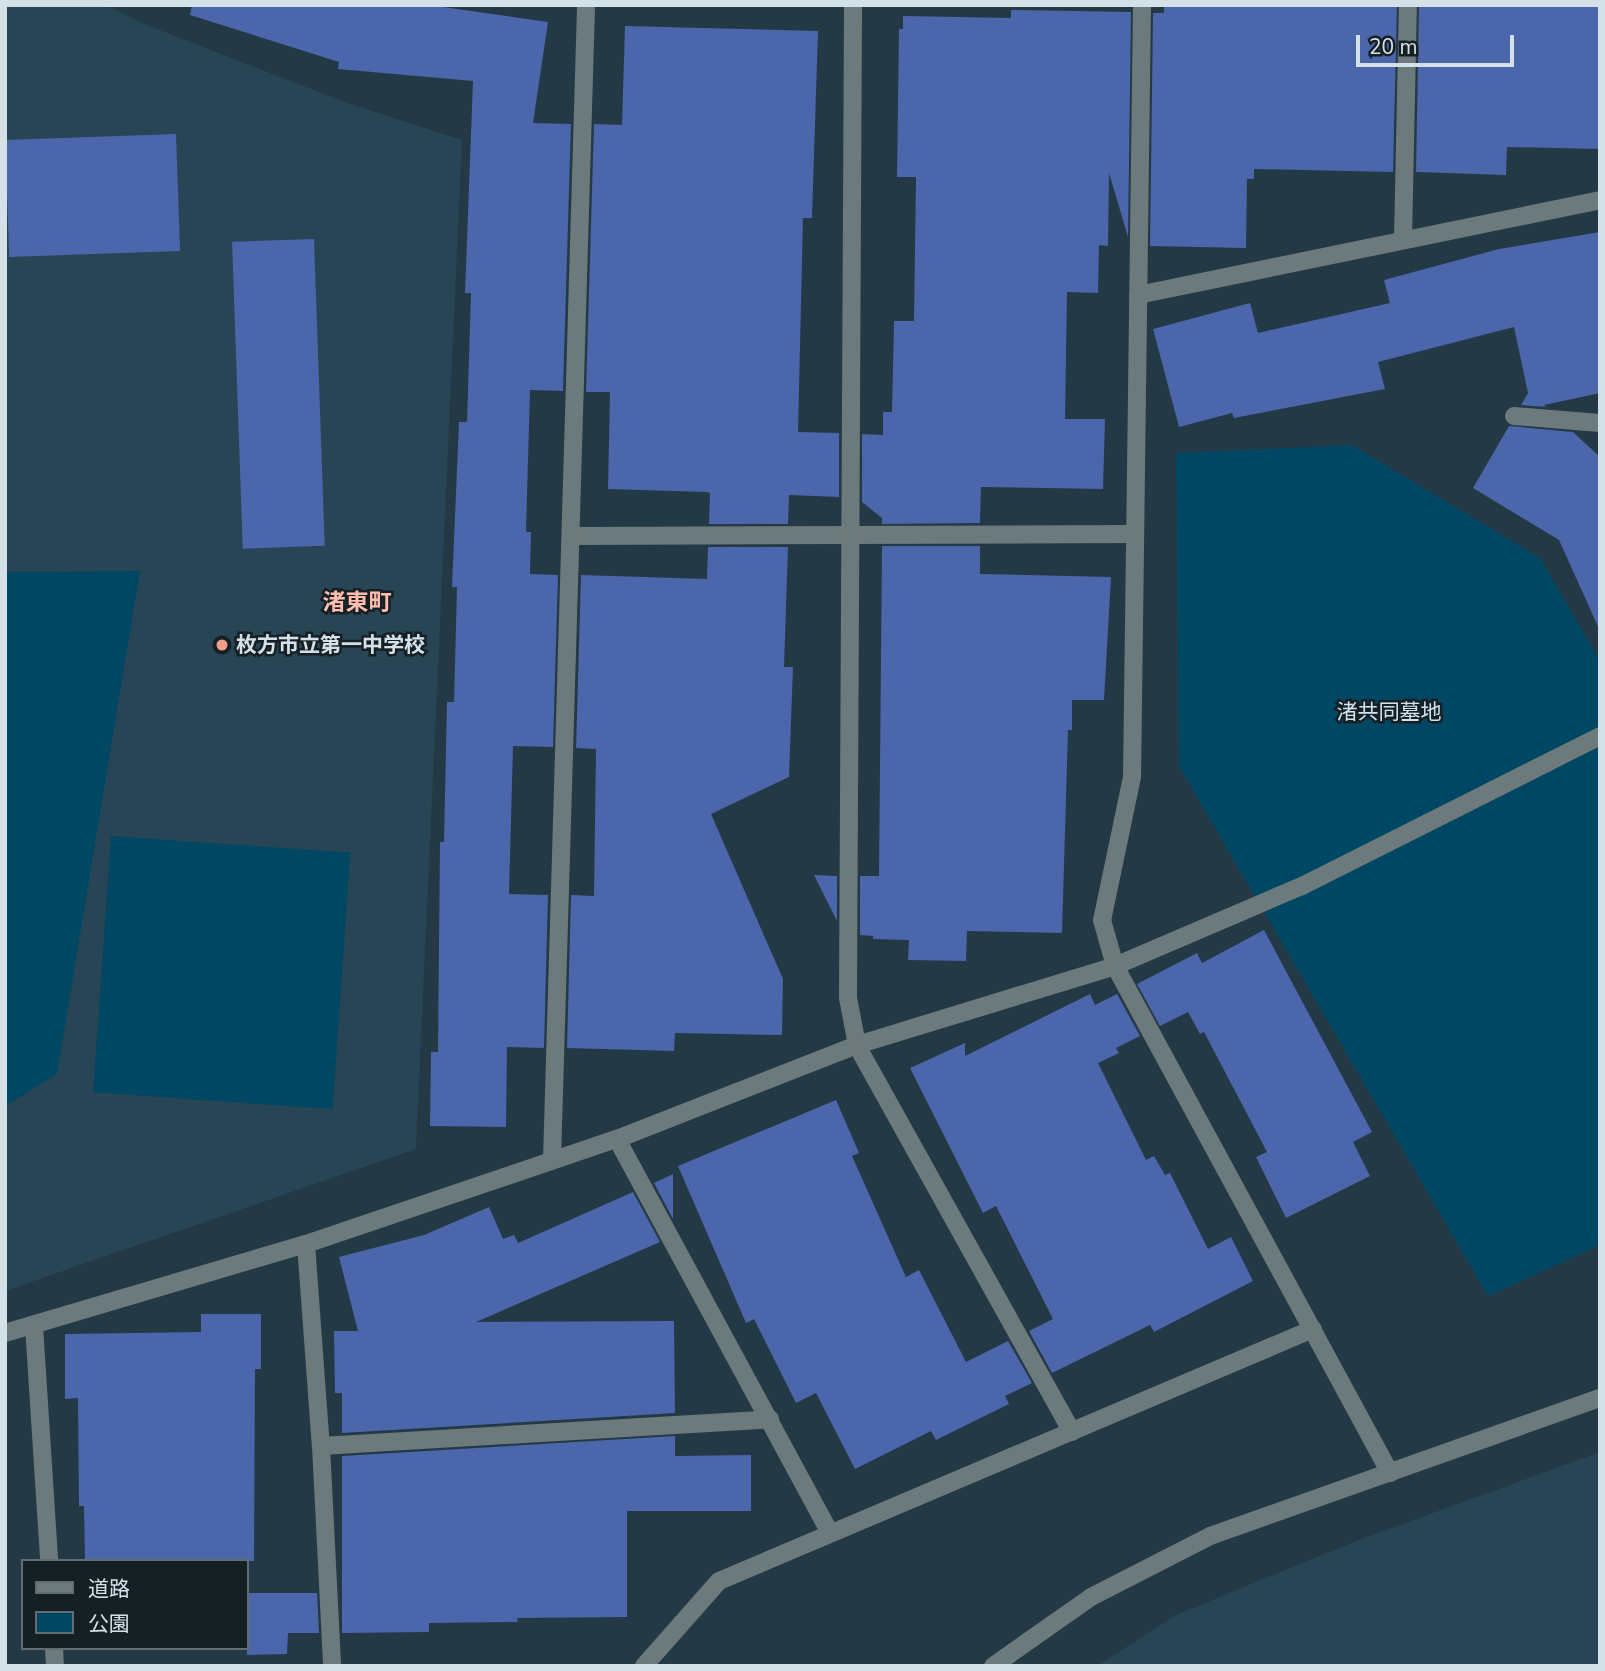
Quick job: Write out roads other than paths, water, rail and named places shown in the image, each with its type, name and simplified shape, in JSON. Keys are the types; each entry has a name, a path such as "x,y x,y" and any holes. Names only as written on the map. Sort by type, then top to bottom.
{"street":[{"path":"552,1160 586,5"},
{"path":"853,5 848,998 857,1045 1073,1432"},
{"path":"1142,5 1132,777 1102,920 1115,966 1390,1473"},
{"path":"1403,239 1408,5"},
{"path":"1138,295 1600,200"},
{"path":"1514,416 1600,423"},
{"path":"570,536 1135,534"},
{"path":"5,1333 306,1244 617,1139 857,1045 1115,966 1302,886 1600,736"},
{"path":"617,1139 830,1533"},
{"path":"306,1244 321,1446 332,1666"},
{"path":"34,1326 49,1559"},
{"path":"644,1666 719,1581 1313,1329"},
{"path":"993,1666 1091,1597 1210,1536 1600,1398"},
{"path":"321,1446 770,1419"}],"place":[{"name":"枚方市立第一中学校","path":"222,645"}],"district":[{"name":"渚東町","path":"357,603"}],"park label":[{"name":"渚共同墓地","path":"1389,712"}]}
